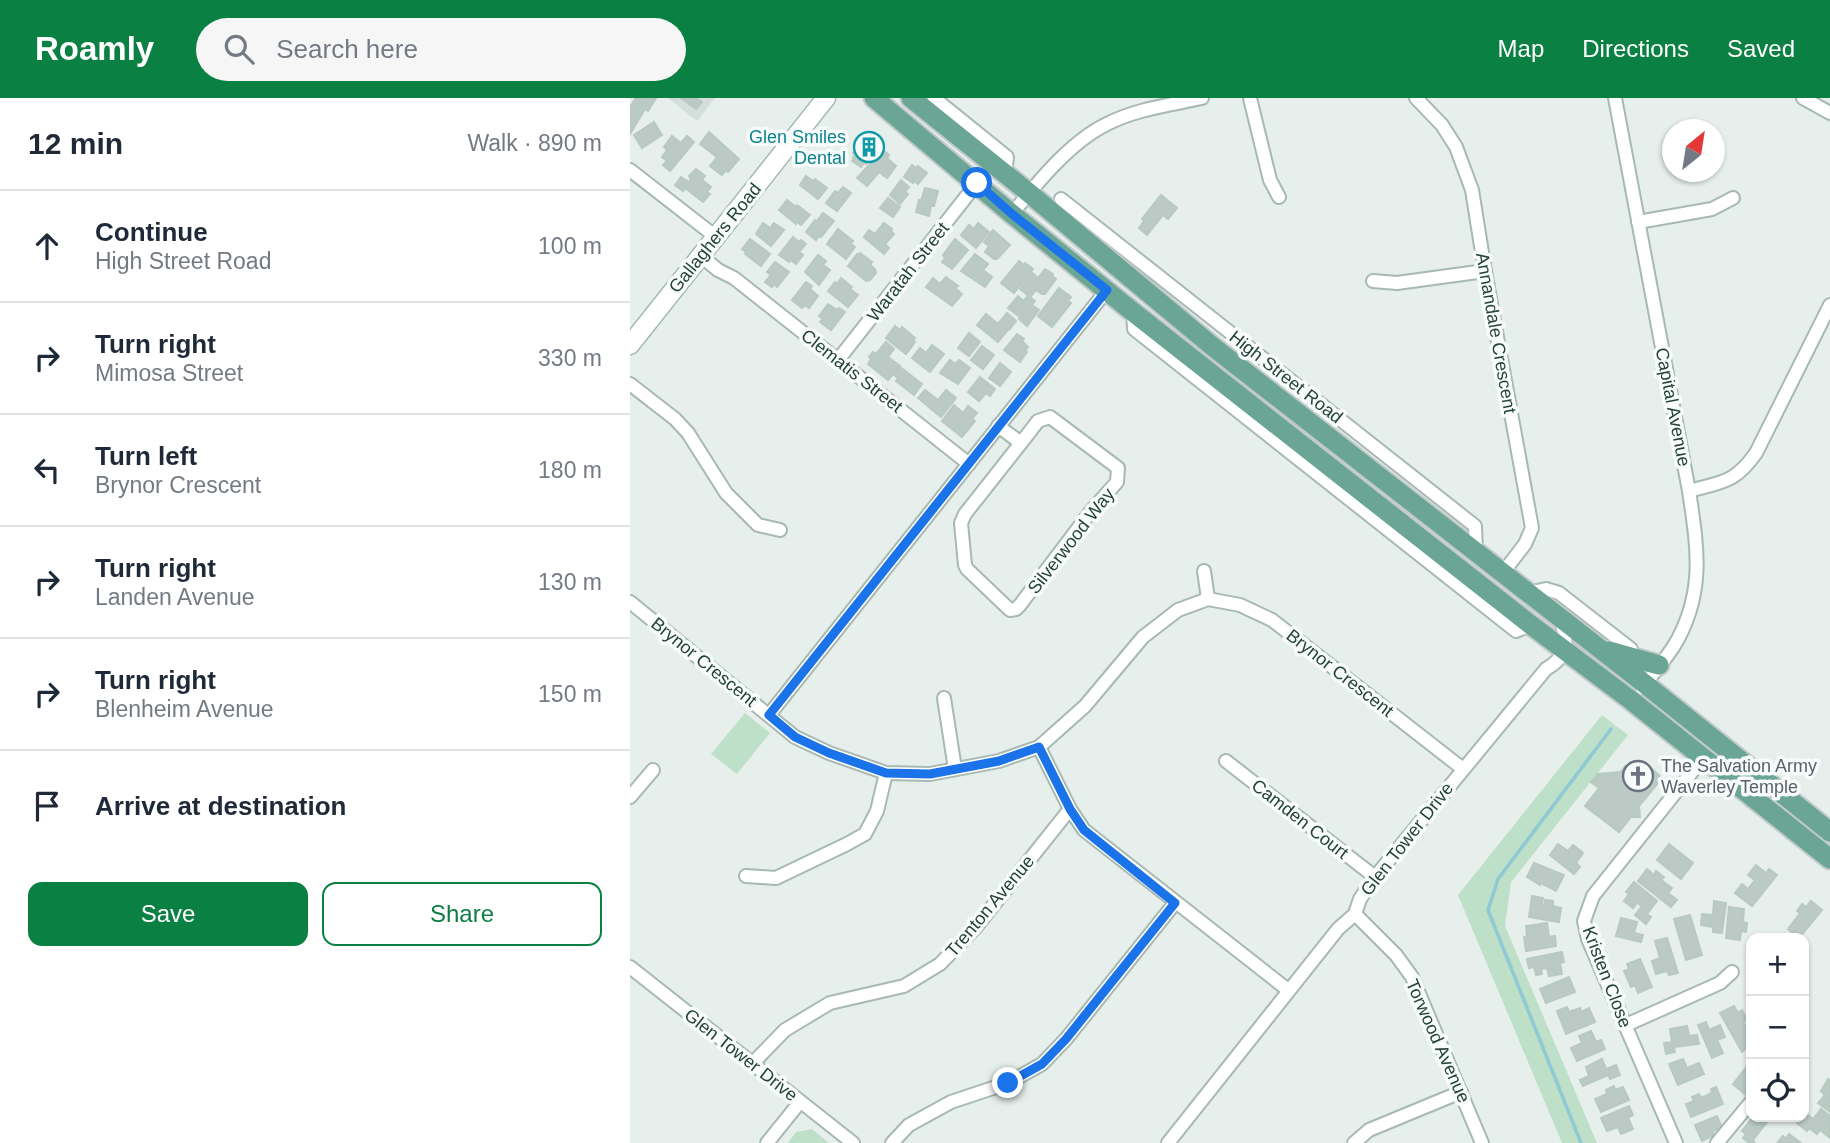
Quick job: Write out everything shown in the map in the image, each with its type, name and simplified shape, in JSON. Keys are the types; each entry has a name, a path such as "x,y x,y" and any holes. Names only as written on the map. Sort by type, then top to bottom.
{"main road":[{"path":"874,98 1133,312 1830,859"},
{"name":"High Street Road","path":"923,99 1005,174 1029,193 1068,215 1212,346 1561,619 1603,644 1645,684 1830,832"},
{"path":"1047,242 1068,215"},
{"path":"1603,644 1659,665"}],"street":[{"name":"Gallaghers Road","path":"630,345 826,98"},
{"path":"1012,214 1045,173 1088,135 1106,124 1128,115 1202,98"},
{"path":"1251,98 1270,180 1279,197"},
{"name":"Annandale Crescent","path":"1416,98 1442,125 1456,147 1472,190 1532,528 1525,544 1502,574"},
{"name":"Capital Avenue","path":"1615,98 1698,549 1697,581 1690,611 1677,640 1632,701"},
{"path":"1803,98 1830,113"},
{"name":"Clematis Street","path":"630,170 707,248 718,270 734,278 969,464"},
{"name":"Waratah Street","path":"838,360 977,183"},
{"name":"High Street Road","path":"1061,198 1068,215"},
{"path":"1639,222 1712,209 1733,198"},
{"path":"1373,281 1397,283 1485,271"},
{"path":"769,715 1107,290"},
{"path":"1689,491 1731,479 1745,469 1756,453 1830,305"},
{"path":"630,384 675,419 688,433 726,493 758,525 780,530"},
{"name":"Silverwood Way","path":"1050,417 1118,468 1117,482 1092,510 1020,605 1010,610 967,569 961,523 965,513 1021,443 1038,421 1050,417"},
{"path":"998,426 1021,443"},
{"path":"1204,571 1208,598"},
{"name":"High Street Road","path":"1528,593 1546,589 1559,593 1603,644 1631,649"},
{"name":"Brynor Crescent","path":"630,602 795,737 829,753 886,773 930,774 999,761 1039,747 1085,706 1143,637 1178,610 1208,598 1240,604 1272,620 1462,769"},
{"path":"1561,619 1566,640 1564,651"},
{"path":"1538,631 1549,654 1546,669"},
{"name":"Glen Tower Drive","path":"1168,1143 1288,990 1338,929 1355,914 1360,900 1375,877 1462,769 1546,669 1558,662 1564,651"},
{"path":"944,698 955,769"},
{"path":"1039,747 1070,809 1084,830 1288,990"},
{"name":"Kristen Close","path":"1676,1143 1588,939 1584,922 1593,895 1703,758"},
{"name":"Camden Court","path":"1226,761 1375,877"},
{"path":"630,797 653,769"},
{"path":"746,876 776,878 865,834 877,811 886,773"},
{"name":"Trenton Avenue","path":"754,1063 785,1030 831,1003 904,986 940,964 976,927 1070,809"},
{"path":"892,1143 909,1125 951,1102 1008,1083 1042,1064 1066,1039 1175,903"},
{"name":"Torwood Avenue","path":"1355,914 1396,955 1412,977 1482,1143"},
{"name":"Glen Tower Drive","path":"630,967 853,1143"},
{"path":"1626,1025 1720,983 1732,972"},
{"path":"1354,1143 1369,1130 1461,1092"},
{"path":"767,1143 800,1102"},
{"path":"1717,1143 1746,1108"}],"shaded area":[{"path":"668,98 715,98 697,121"}],"green space":[{"path":"745,713 770,733 737,774 711,754"},
{"path":"1602,715 1628,735 1511,882 1505,926 1597,1143 1562,1143 1458,895"},
{"path":"812,1129 829,1143 788,1143 796,1132"}],"building":[{"path":"636,98 656,98 648,111 645,109 630,134 630,107"},
{"path":"681,98 696,98 702,102 696,109"},
{"path":"654,122 662,135 642,148 634,135"},
{"path":"709,132 739,159 722,175 710,166 717,157 700,144"},
{"name":"Glen Smiles Dental","path":"872,133 881,138 879,140 883,143 861,167 852,161 855,154 853,153"},
{"path":"672,136 681,143 687,136 694,142 670,171 663,165 667,161 662,157 667,150 664,147"},
{"path":"883,150 896,166 887,178 879,172 867,186 857,178"},
{"path":"912,165 927,173 918,184 904,177"},
{"path":"696,169 705,176 702,180 711,187 707,192 710,194 703,202 685,188 683,191 675,185 681,177 689,182 689,176"},
{"path":"806,176 827,188 818,199 800,185"},
{"path":"901,180 909,187 905,192 908,194 900,204 890,195"},
{"path":"843,187 851,193 837,211 826,203 835,191 838,193"},
{"path":"925,188 938,191 929,216 916,212"},
{"path":"1161,195 1177,208 1168,219 1163,215 1147,235 1139,228 1144,221 1142,219"},
{"path":"888,198 900,207 893,217 880,208"},
{"path":"787,200 810,215 801,225 779,210"},
{"path":"823,213 834,221 816,240 806,232"},
{"path":"763,223 770,228 774,223 784,230 771,246 756,234"},
{"path":"884,223 894,234 885,244 889,248 884,254 864,237 869,230 875,234"},
{"path":"978,223 989,232 976,248 961,235 969,225 974,229"},
{"path":"838,229 853,241 851,244 855,247 846,259 827,244"},
{"path":"993,230 1010,245 997,259 985,252 989,246 984,242"},
{"path":"793,237 806,244 799,252 803,255 796,264 779,255"},
{"path":"750,239 770,254 761,266 742,249"},
{"path":"955,239 968,250 952,269 942,262 945,258 943,255"},
{"path":"860,253 872,262 870,265 875,269 876,273 870,280 866,281 848,266"},
{"path":"975,254 988,264 983,270 992,277 985,287 961,271"},
{"path":"818,255 826,261 823,265 830,270 819,285 805,272"},
{"path":"1019,261 1033,269 1014,293 1001,283"},
{"path":"775,262 789,272 777,287 775,284 772,287 765,282 771,275 767,272"},
{"path":"1045,269 1056,279 1045,294 1036,290 1030,297 1020,289 1032,273 1038,278"},
{"path":"946,277 958,286 955,288 962,294 952,306 926,287 933,278 940,284"},
{"path":"841,278 858,295 848,307 828,291"},
{"path":"806,282 818,296 809,308 805,305 802,308 792,300"},
{"path":"1059,288 1071,297 1068,301 1071,303 1052,327 1038,316"},
{"path":"1018,296 1023,301 1027,297 1030,300 1031,298 1035,301 1032,305 1039,310 1027,326 1008,308"},
{"path":"828,304 845,312 831,330 820,322 823,319 819,316"},
{"path":"1007,313 1016,321 998,342 977,325 986,314 998,324"},
{"path":"895,326 900,330 902,327 915,338 906,354 886,338"},
{"path":"969,333 980,342 969,356 958,348"},
{"path":"1017,334 1024,339 1022,341 1028,347 1020,362 1004,350"},
{"path":"886,342 894,349 888,357 900,366 888,380 868,364 873,352 876,354"},
{"path":"932,345 944,354 930,372 912,358 920,348 926,353"},
{"path":"982,346 994,355 983,369 971,360"},
{"path":"950,360 955,364 959,360 970,368 958,384 940,373"},
{"path":"1000,363 1011,372 1000,386 989,378"},
{"path":"900,367 922,384 914,395 896,381 898,378 894,375"},
{"path":"980,377 995,389 990,396 986,393 979,401 968,392"},
{"path":"925,390 938,400 946,390 956,398 941,417 918,398"},
{"path":"954,405 963,413 968,406 977,413 972,419 975,421 962,437 942,421"},
{"path":"1625,766 1652,769 1662,778 1639,806 1640,817 1631,817 1619,832 1585,806 1599,788 1591,782 1598,774 1621,772"},
{"path":"1558,844 1568,851 1573,845 1583,853 1576,863 1580,867 1574,874 1550,855"},
{"path":"1669,844 1693,863 1681,879 1657,860"},
{"path":"1534,863 1564,875 1556,891 1527,877"},
{"path":"1756,865 1766,873 1769,869 1777,875 1752,906 1735,893 1742,884 1748,889 1755,880 1748,875"},
{"path":"1647,869 1654,875 1656,871 1664,877 1661,880 1672,888 1668,893 1677,900 1671,907 1638,881"},
{"path":"1634,882 1657,901 1647,914 1651,917 1646,924 1635,915 1642,906 1637,903 1633,908 1624,901 1629,894 1626,892"},
{"path":"1532,896 1543,898 1542,904 1545,905 1545,900 1553,901 1553,906 1561,908 1559,922 1529,917"},
{"path":"1714,901 1726,903 1722,933 1713,932 1713,927 1701,925 1702,914 1713,915"},
{"path":"1811,901 1822,910 1803,933 1793,933 1788,929 1800,913 1797,911 1802,904 1806,907"},
{"path":"1729,907 1744,909 1743,922 1747,923 1746,932 1741,931 1740,940 1726,938"},
{"path":"1690,915 1702,955 1686,960 1674,919"},
{"path":"1621,918 1637,922 1634,933 1643,935 1641,942 1616,936"},
{"path":"1547,923 1549,937 1555,936 1556,946 1526,951 1526,926"},
{"path":"1667,938 1678,973 1669,975 1667,971 1656,974 1652,961 1660,958 1655,941"},
{"path":"1562,952 1562,974 1549,976 1547,968 1541,969 1542,974 1536,975 1534,967 1529,968 1527,959"},
{"path":"1640,959 1652,987 1638,993 1635,985 1631,987 1624,971 1629,969 1627,964"},
{"path":"1569,977 1575,992 1546,1003 1540,989"},
{"path":"1734,1006 1738,1013 1742,1010 1746,1018 1743,1022 1746,1028 1746,1048 1742,1052 1720,1013"},
{"path":"1567,1007 1571,1016 1571,1011 1580,1008 1581,1012 1589,1008 1595,1022 1566,1034 1557,1011"},
{"path":"1706,1022 1709,1030 1720,1025 1725,1037 1717,1040 1723,1053 1712,1058 1698,1025"},
{"path":"1687,1026 1689,1036 1697,1035 1699,1044 1674,1047 1675,1052 1666,1054 1664,1043 1672,1042 1670,1029"},
{"path":"1591,1031 1596,1042 1601,1040 1605,1049 1577,1061 1571,1048 1582,1043 1579,1036"},
{"path":"1602,1059 1606,1069 1616,1065 1620,1075 1610,1079 1608,1075 1583,1086 1580,1080 1589,1076 1586,1067"},
{"path":"1683,1059 1687,1068 1699,1063 1704,1074 1678,1085 1669,1064"},
{"path":"1746,1068 1746,1095 1733,1084"},
{"path":"1828,1079 1830,1112 1818,1103 1825,1095 1821,1091"},
{"path":"1614,1086 1615,1090 1623,1087 1629,1100 1601,1112 1595,1099 1607,1094 1606,1090"},
{"path":"1716,1087 1723,1104 1691,1117 1686,1104 1694,1101 1692,1097 1699,1094 1701,1098 1712,1093 1711,1089"},
{"path":"1629,1106 1633,1115 1628,1118 1633,1129 1621,1134 1618,1127 1607,1131 1601,1118"},
{"path":"1821,1109 1830,1116 1829,1137 1820,1130 1817,1134 1809,1128 1807,1131 1797,1123 1809,1122 1809,1116 1813,1119"},
{"path":"1717,1116 1722,1128 1713,1131 1714,1135 1702,1141 1695,1125"},
{"path":"1749,1122 1759,1122 1763,1127 1753,1140 1755,1143 1749,1143 1743,1138 1746,1134 1742,1131"},
{"path":"1789,1134 1801,1143 1778,1142 1783,1136 1786,1139"}],"waterway":[{"path":"1581,1143 1488,910 1498,879 1611,729"}],"place":[{"name":"Glen Smiles Dental","path":"869,147"},
{"name":"The Salvation Army Waverley Temple","path":"1638,776"}],"route":[{"path":"977,183 1107,290 769,715 795,737 859,765 886,773 930,774 999,761 1039,747 1070,809 1084,830 1175,903 1066,1039 1042,1064 1008,1083"}]}
